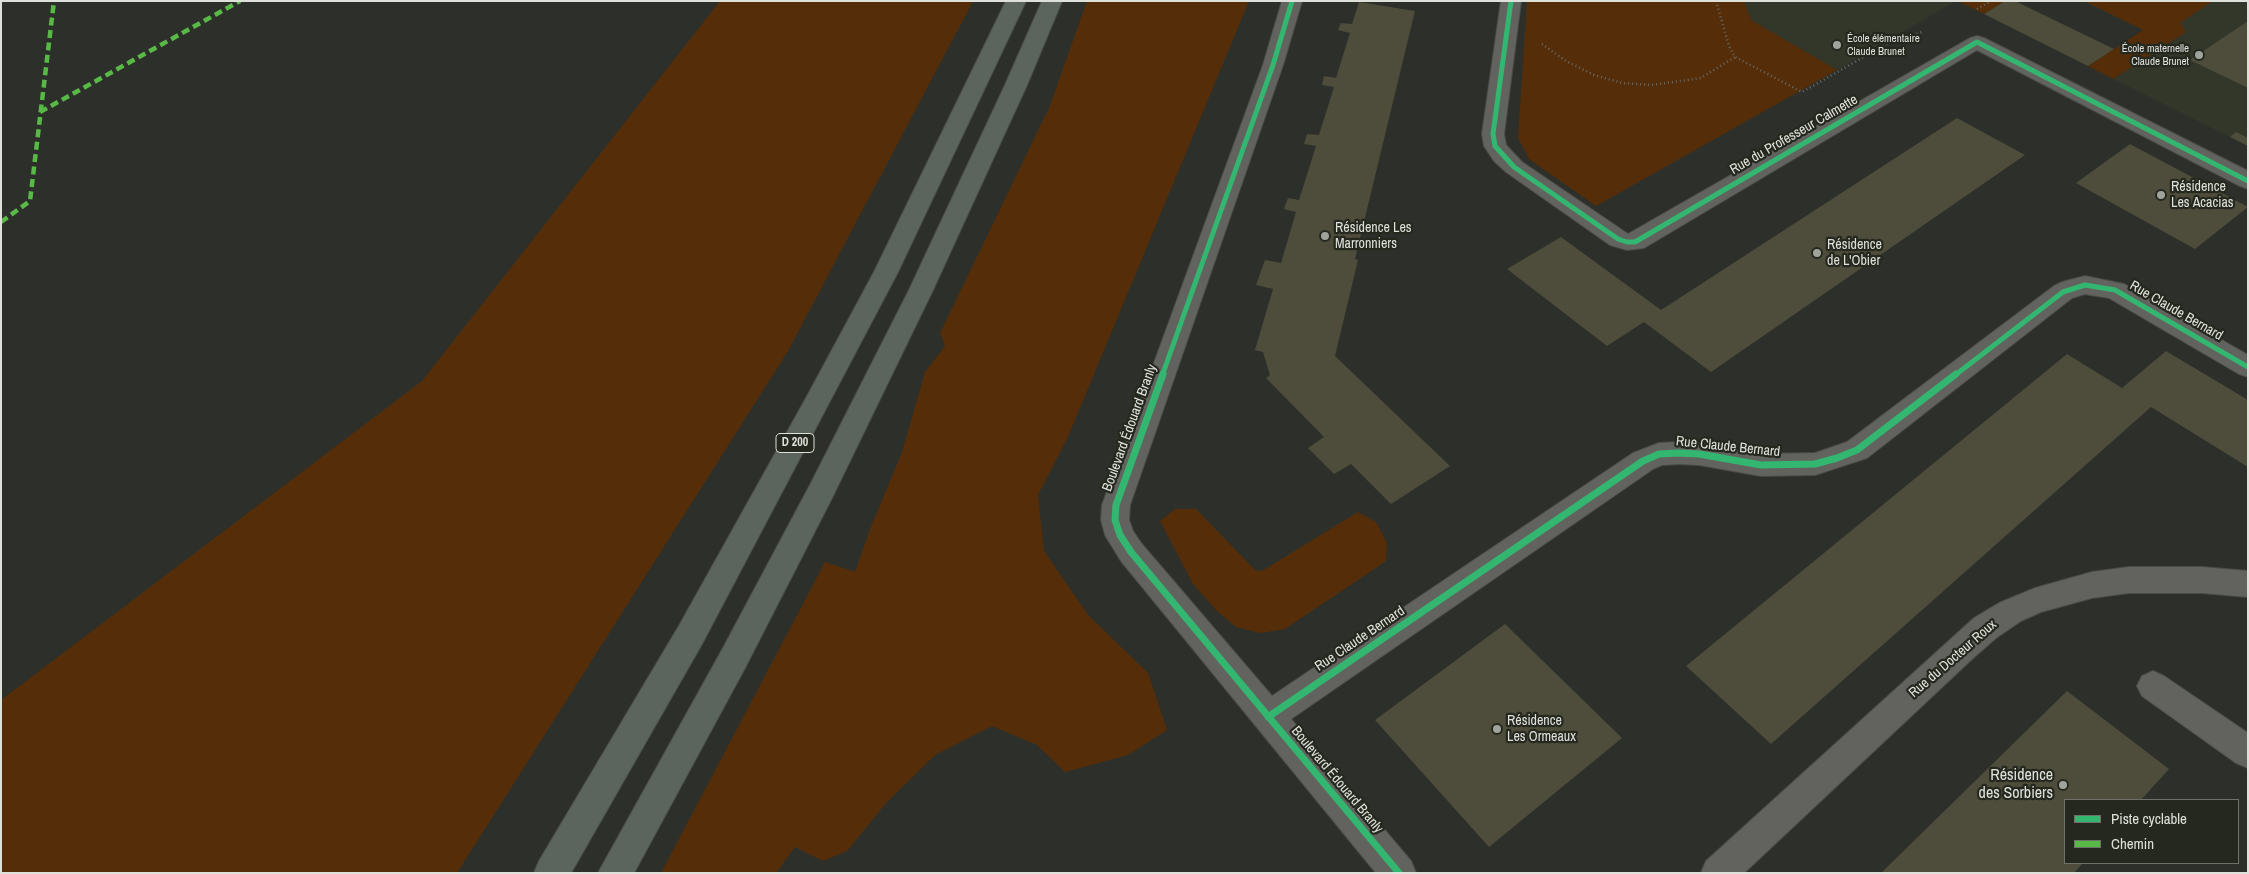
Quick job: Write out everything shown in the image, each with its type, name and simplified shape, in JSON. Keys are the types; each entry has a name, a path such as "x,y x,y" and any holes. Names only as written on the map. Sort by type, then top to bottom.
{"main road":[{"name":"D 200","path":"551,873 691,634 816,405 886,272 1016,1"},
{"path":"615,873 734,658 839,457 921,290 1016,85 1052,1"}],"street":[{"name":"Boulevard Édouard Branly","path":"1292,1 1273,65 1116,505 1115,520 1120,535 1131,552 1399,873"},
{"name":"Rue du Professeur Calmette","path":"1510,9 1493,134 1495,146 1502,156 1514,167 1618,239 1627,242 1635,242 1977,42 2248,181"},
{"name":"Rue Claude Bernard","path":"1268,718 1643,461 1659,454 1679,453 1761,465 1799,465 1815,464 1857,450 2062,292 2071,288 2085,285 2115,290 2248,367"},
{"name":"Rue du Docteur Roux","path":"1718,873 1960,650 1986,628 2010,612 2034,601 2062,593 2092,585 2129,580 2194,579 2248,584"},
{"path":"2153,686 2248,752"}],"path":[{"path":"1716,1 1729,46 1736,57 1802,92 1892,41 1928,30"},
{"path":"1510,9 1526,20 1543,45 1566,61 1594,75 1622,83 1652,85 1702,78 1736,57"}],"shaded area":[{"path":"720,1 973,1 788,351 457,873 1,873 1,700 422,381"},
{"path":"1087,1 1249,1 1067,439 1038,495 1044,551 1088,615 1148,673 1167,730 1128,755 1065,772 1037,745 992,726 935,755 887,802 847,851 823,861 795,847 776,873 661,873 825,562 855,572 870,529 902,452 925,372 945,346 940,333 1049,108"},
{"path":"1527,1 1744,1 1751,20 1837,70 1596,206 1529,159 1518,138"},
{"name":"École élémentaire Claude Brunet","path":"1744,1 1956,1 1837,70 1751,20"},
{"path":"1957,1 2005,1 1984,14"},
{"path":"2084,1 2213,1 2180,23 2186,32 2113,79 2088,66 2143,30"},
{"name":"École maternelle Claude Brunet","path":"2213,1 2248,1 2248,146 2113,79 2186,32 2179,23"},
{"path":"1175,509 1196,509 1255,570 1262,571 1358,512 1376,522 1387,543 1386,561 1285,629 1260,633 1236,627 1217,611 1193,584 1160,521"}],"building":[{"path":"2005,1 2015,1 2114,49 2088,66 1984,14"},
{"name":"Résidence Les Marronniers","path":"1359,2 1415,11 1355,259 1358,260 1335,356 1450,466 1391,504 1351,464 1334,474 1308,448 1324,437 1266,378 1270,375 1263,352 1255,350 1273,289 1256,285 1265,260 1281,263 1296,212 1284,209 1288,198 1299,200 1316,146 1304,144 1307,134 1319,135 1334,87 1322,85 1324,76 1336,78 1350,33 1338,30 1341,23 1352,24"},
{"path":"2248,21 2248,88 2190,60"},
{"name":"Résidence de L'Obier","path":"1957,118 2025,155 1711,372 1644,322 1607,346 1507,269 1561,237 1661,310"},
{"path":"2236,132 2248,138 2248,146 2230,137"},
{"name":"Résidence Les Acacias","path":"2130,144 2248,207 2195,249 2076,183"},
{"path":"2166,351 2248,400 2248,467 2151,407 1771,744 1686,666 2067,354 2122,388"},
{"name":"Résidence Les Ormeaux","path":"1505,624 1622,738 1489,847 1375,720"},
{"name":"Résidence des Sorbiers","path":"2067,691 2169,769 2142,799 2064,799 2064,864 2082,864 2074,873 1881,873"}],"marked path":[{"path":"1,222 30,201 54,1"},
{"path":"40,112 240,1"}],"cycle path":[{"path":"1292,1 1273,65 1116,505 1115,520 1120,535 1131,552 1399,873"},
{"path":"1511,1 1493,134 1495,146 1502,156 1514,167 1618,239 1627,242 1635,242 1977,42 2248,181"},
{"path":"1268,717 1643,461 1659,454 1679,453 1699,454 1761,465 1815,464 1857,450 2063,292 2071,288 2085,285 2115,290 2248,367"}],"place":[{"name":"École élémentaire Claude Brunet","path":"1837,45"},
{"name":"École maternelle Claude Brunet","path":"2199,55"},
{"name":"Résidence Les Acacias","path":"2161,195"},
{"name":"Résidence Les Marronniers","path":"1325,236"},
{"name":"Résidence de L'Obier","path":"1817,253"},
{"name":"Résidence Les Ormeaux","path":"1497,729"},
{"name":"Résidence des Sorbiers","path":"2063,785"}]}
